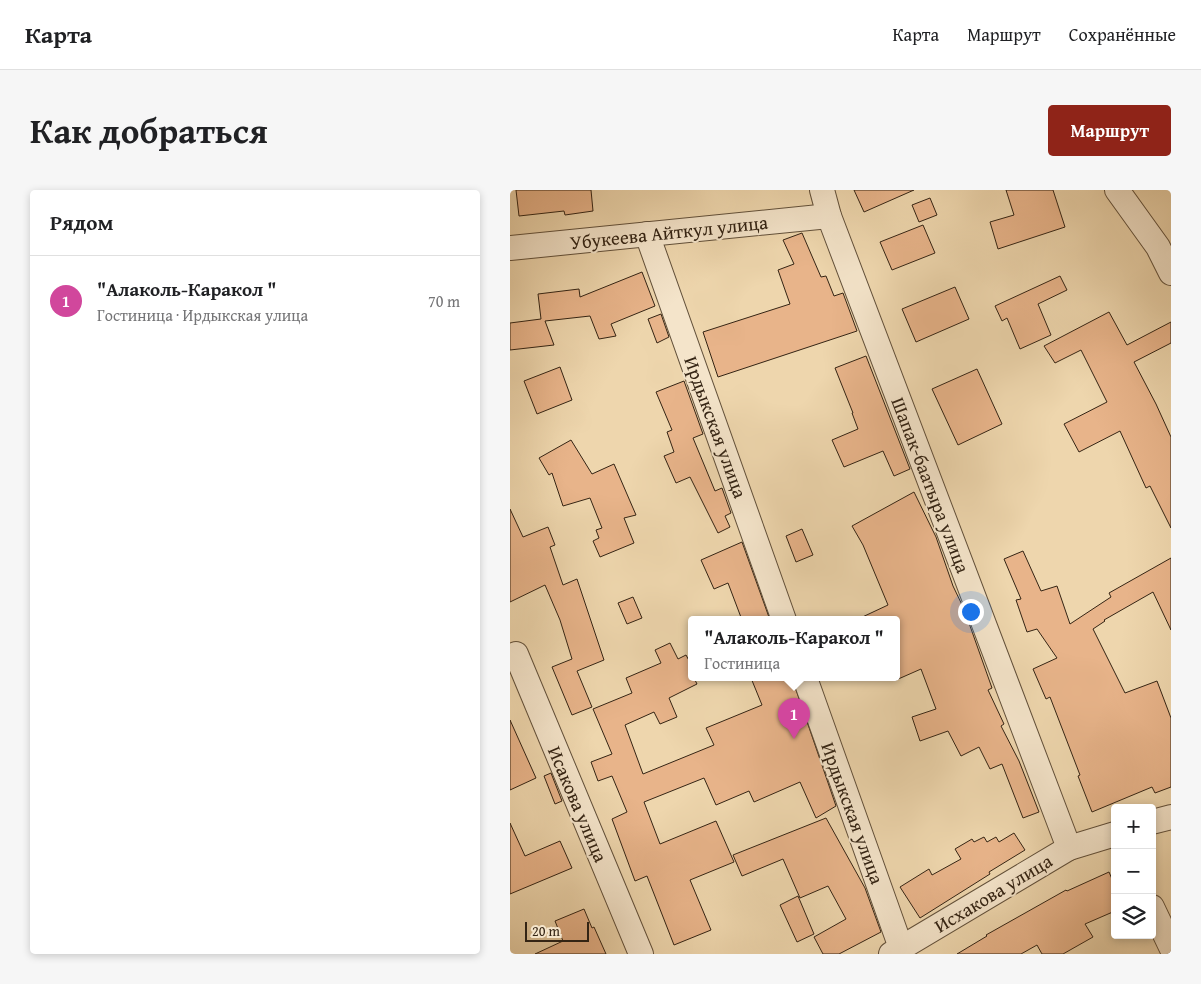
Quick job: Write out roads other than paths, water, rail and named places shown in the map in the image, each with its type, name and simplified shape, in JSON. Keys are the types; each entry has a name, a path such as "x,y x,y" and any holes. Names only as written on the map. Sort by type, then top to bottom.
{"street":[{"name":"Шапак-баатыра улица","path":"822,190 829,216 1069,848"},
{"path":"1117,190 1158,247 1171,273"},
{"name":"Убукеева Айткул улица","path":"510,248 829,216"},
{"name":"Ирдыкская улица","path":"647,234 783,616"},
{"name":"Исакова улица","path":"516,654 641,954"},
{"name":"Ирдыкская улица","path":"806,681 896,951"},
{"path":"1156,821 1171,817"},
{"path":"1069,848 1111,835"},
{"name":"Исхакова улица","path":"896,951 1069,848"},
{"path":"1156,915 1171,947"}],"place":[{"name":"\"Алаколь-Каракол \"","path":"794,739"}]}
